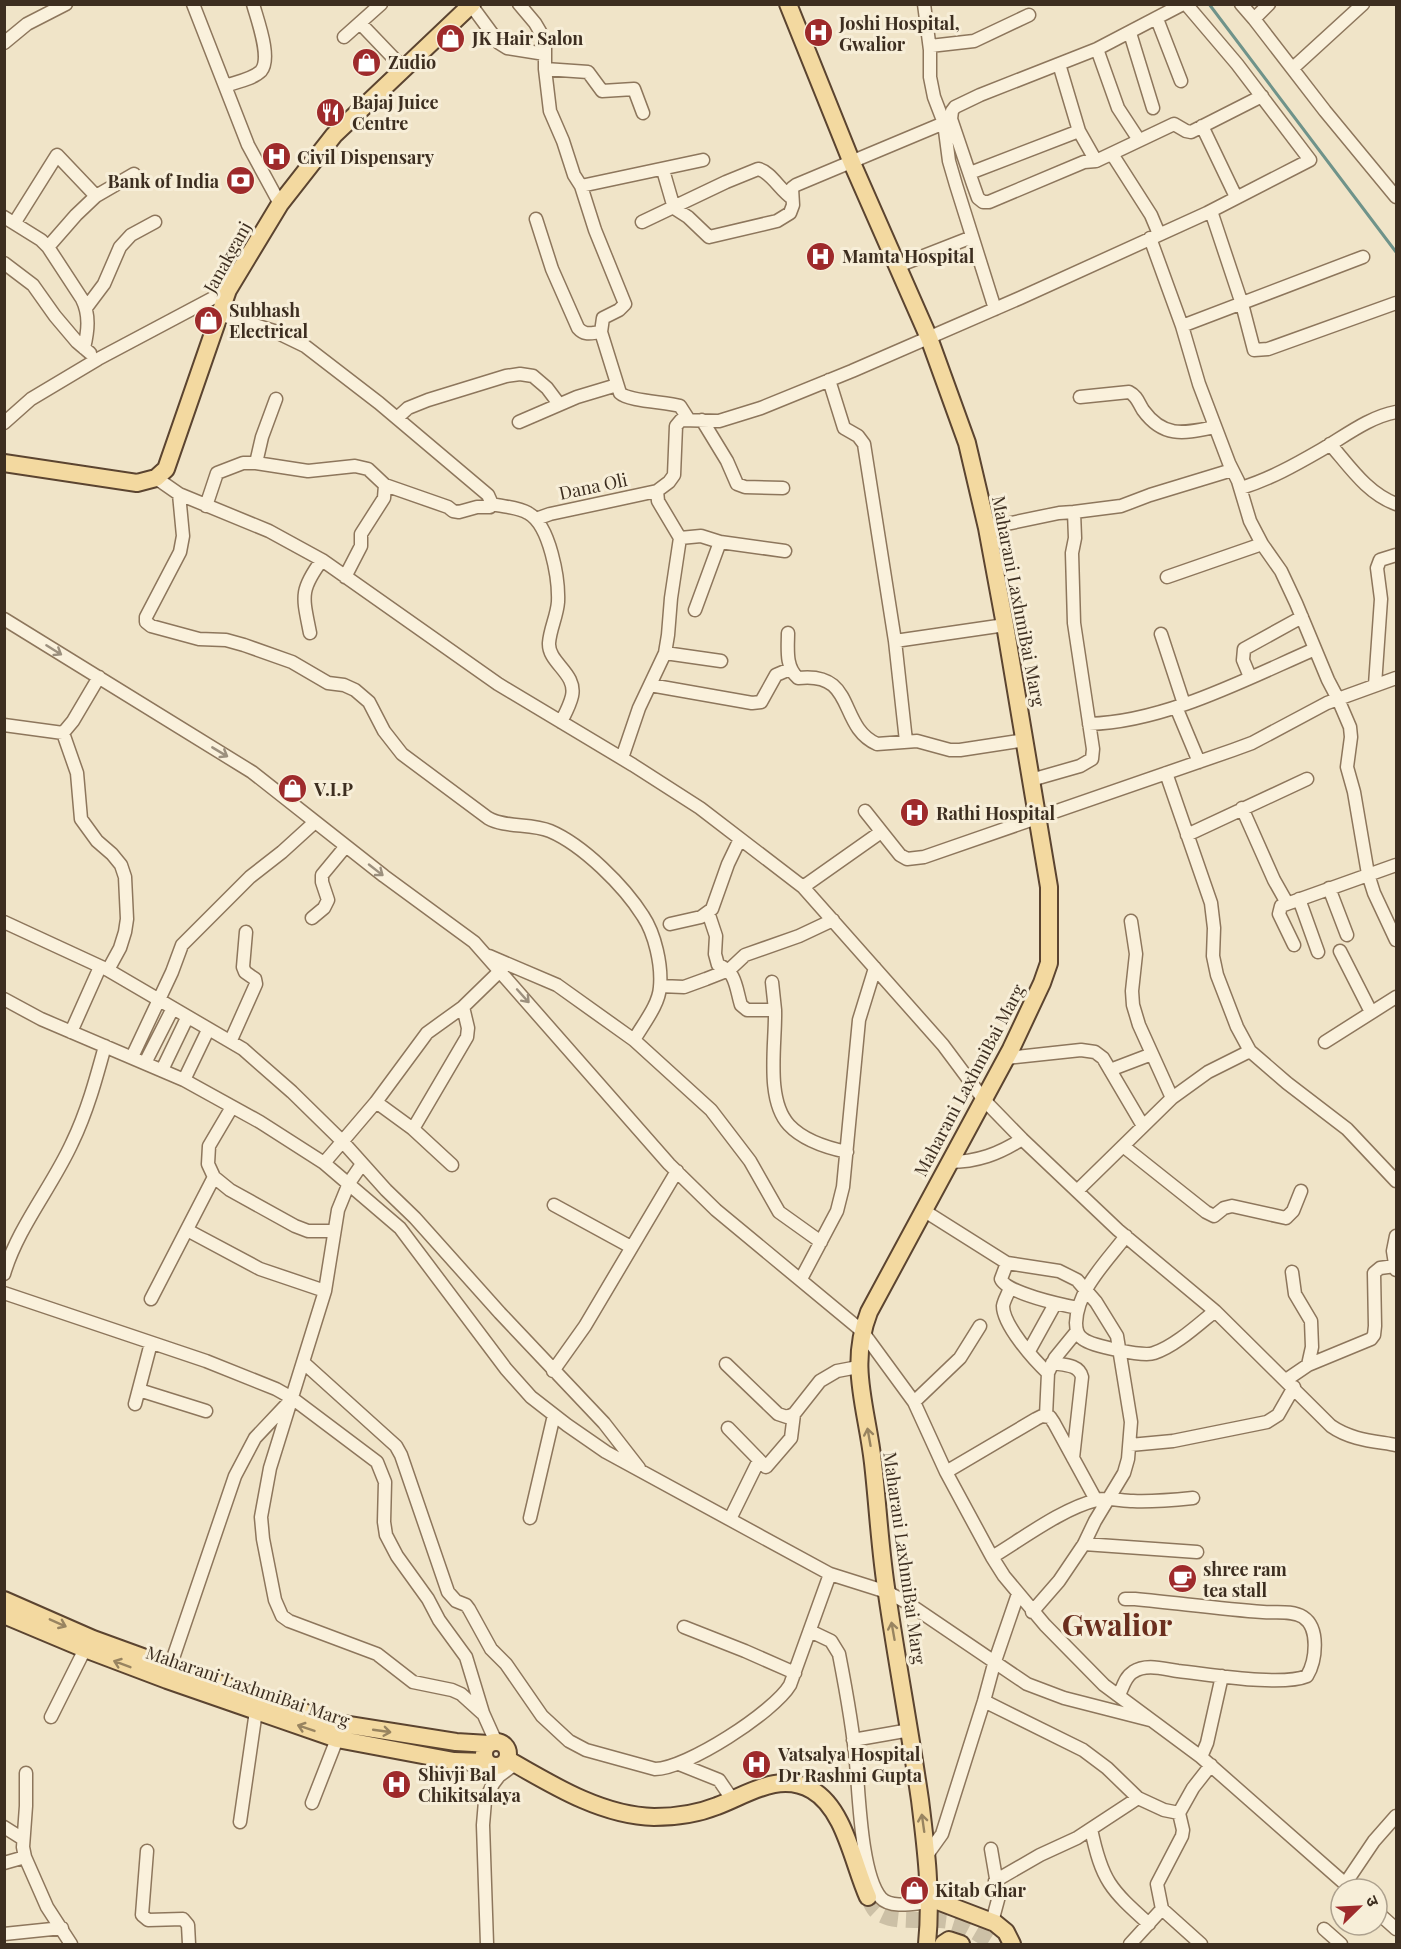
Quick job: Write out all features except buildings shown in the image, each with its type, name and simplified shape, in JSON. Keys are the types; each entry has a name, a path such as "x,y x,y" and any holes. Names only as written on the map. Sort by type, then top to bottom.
{"main road":[{"name":"Maharani LaxhmiBai Marg","path":"788,4 852,163 929,338 967,443 987,528 1005,625 1049,886 1049,963 1042,983 1007,1058 869,1312 862,1331 858,1366 872,1457 887,1592 932,1849 935,1902"},
{"name":"Janakganj","path":"156,478 166,470 228,290 280,204 334,135 471,5"},
{"path":"4,463 137,483 156,478"},
{"path":"4,1600 93,1639 336,1723 456,1742 493,1743 506,1747 511,1761 539,1778 592,1803 625,1814 652,1817 676,1816 719,1806 761,1786 800,1784 813,1790 831,1810 842,1827 868,1897"},
{"name":"Maharani LaxhmiBai Marg","path":"4,1615 167,1680 337,1739 454,1761 487,1762"},
{"path":"493,1743 484,1754 487,1762 498,1766 511,1761"},
{"path":"935,1902 992,1922 1006,1932 1012,1944"},
{"path":"927,1944 935,1902"},
{"path":"935,1902 942,1914 941,1944 949,1940 961,1944"}],"street":[{"path":"4,43 27,24 66,4"},
{"path":"193,4 248,145 280,204"},
{"path":"225,86 255,75 264,64 263,44 253,4"},
{"path":"344,37 381,4"},
{"path":"519,4 544,40 550,111 625,304 619,310 603,318 601,332 617,385 623,396 680,406 689,420"},
{"path":"924,4 930,46 931,84 970,173 978,198 983,202 989,202 1084,162 1096,161 1174,124 1191,132 1262,96"},
{"path":"622,758 639,708 664,653 669,635 671,598 680,538 658,501 657,491 674,475 676,426 681,420 719,421 761,408 829,380 995,309 1211,210 1310,159 1238,64 1184,4 1097,50 956,107 952,111 948,121 949,160 995,309"},
{"path":"1241,4 1396,197"},
{"path":"1254,18 1269,4"},
{"path":"1293,68 1363,4"},
{"path":"471,5 499,43 507,48 545,54"},
{"path":"930,46 961,44 974,40 1029,15"},
{"path":"1157,19 1180,81"},
{"path":"360,23 404,69"},
{"path":"1130,33 1153,108"},
{"path":"1097,50 1118,108 1138,140"},
{"path":"1059,64 1079,131 1096,161"},
{"path":"545,69 588,72 602,91 634,89 643,113"},
{"path":"663,170 674,208 688,217 709,237 717,236 784,217 790,213 793,205 792,188 796,185 948,121"},
{"path":"1202,126 1236,197"},
{"path":"970,173 1079,131"},
{"path":"1112,154 1151,215 1154,236 1199,384 1241,488 1250,521 1262,544 1281,571 1350,727 1347,767 1354,792 1368,874 1374,893 1396,940"},
{"path":"84,348 87,334 87,308 48,247 10,220 57,155 96,196"},
{"path":"581,186 703,160"},
{"path":"642,222 758,169 768,173 792,198"},
{"path":"48,247 96,196 134,174"},
{"path":"1211,210 1242,304 1254,350 1268,349 1396,303"},
{"path":"536,219 552,269 578,328 582,333 587,334 601,332"},
{"path":"87,308 104,284 120,247 132,235 155,222"},
{"path":"898,266 972,237"},
{"path":"1182,326 1363,257"},
{"path":"4,263 33,285 76,342 98,359"},
{"path":"4,423 31,399 98,359 228,290"},
{"path":"219,314 274,331 305,346 397,418 488,495 492,504"},
{"path":"397,418 408,408 428,400 506,376 520,374 533,376 547,388 559,404"},
{"path":"829,380 843,428 858,436 864,444 895,641 906,741"},
{"path":"519,422 559,404 617,385"},
{"path":"1080,397 1129,392 1134,394 1143,410 1160,427 1172,432 1184,433 1215,427"},
{"path":"256,463 262,437 276,399"},
{"path":"1241,488 1263,481 1353,430 1388,413 1396,412"},
{"path":"702,420 727,461 737,484 745,487 783,488"},
{"path":"1330,444 1365,485 1382,498 1396,504"},
{"path":"206,506 218,473 243,463 256,463 308,471 361,467 368,469 385,485 459,512 477,507 490,507 492,504 523,510 537,519 558,577 558,604 549,645 552,655 566,672 572,686 572,696 561,722"},
{"path":"987,528 1036,517 1121,506 1232,470"},
{"path":"156,478 179,494 269,531 322,560 498,684 622,758 700,808 803,887 944,1046 984,1100 1022,1139 1126,1236 1215,1311 1331,1426 1354,1438 1396,1445"},
{"path":"345,577 361,546 361,534 384,498 385,485"},
{"name":"Dana Oli","path":"537,519 550,514 657,491"},
{"path":"179,494 183,536 180,552 146,617 146,622 151,626 199,639 226,640 244,645 292,662 328,683 344,685 355,690 369,702 392,743 414,764 494,821 538,828 559,835 586,855 620,886 644,918 659,966 658,998 634,1040"},
{"path":"1031,780 1080,766 1092,759 1074,623 1072,553 1075,538 1074,512"},
{"path":"680,538 701,536 720,542 785,552"},
{"path":"695,610 720,542"},
{"path":"1167,577 1262,544"},
{"path":"1375,685 1381,599 1377,568 1380,560 1396,555"},
{"path":"310,633 304,590 309,577 322,560"},
{"path":"1250,677 1243,660 1244,649 1302,617"},
{"path":"4,619 252,772 474,942 677,1172 716,1210 862,1331 914,1402 946,1472 992,1557 1032,1612 1104,1685 1206,1761 1338,1877"},
{"path":"895,641 1005,625"},
{"path":"788,633 790,669 798,678 820,678 833,683 851,717 871,741 877,744 906,741 931,743 950,750 1025,740"},
{"path":"1161,634 1180,706 1199,762"},
{"path":"1089,724 1115,723 1146,717 1180,706 1315,649"},
{"path":"664,653 721,661"},
{"path":"650,685 752,703 761,702 776,675 790,669"},
{"path":"63,733 73,721 99,677"},
{"path":"866,811 900,855 907,860 913,859 1252,743 1338,699 1396,678"},
{"path":"4,725 63,733"},
{"path":"63,733 77,773 81,819 91,834 121,865 127,919 120,948 104,969 71,1032"},
{"path":"1166,773 1213,910 1213,956 1217,975 1237,1027 1250,1052 1347,1129 1396,1181"},
{"path":"1187,835 1307,779"},
{"path":"1242,808 1274,880 1287,903"},
{"path":"132,1058 182,945 250,877 315,822"},
{"path":"803,887 881,832"},
{"path":"670,924 696,919 712,909 728,864 740,839"},
{"path":"312,918 324,908 328,900 322,875 346,846"},
{"path":"1294,945 1279,914 1279,909 1299,898 1396,865"},
{"path":"1329,888 1347,935"},
{"path":"1299,898 1318,952"},
{"path":"708,912 716,936 716,961 718,965 729,970 743,1009 775,1010"},
{"path":"660,986 684,987 729,970 745,955 799,936 833,920"},
{"path":"1131,921 1136,954 1133,1005 1139,1025 1172,1098"},
{"path":"4,922 76,954 231,1041 292,1092 415,1218 553,1371 604,1423 640,1470"},
{"path":"231,1041 256,984 255,979 245,972 243,967 246,932"},
{"path":"1340,951 1371,1012"},
{"path":"488,956 557,985 634,1040 711,1110 750,1161 779,1212 821,1242"},
{"path":"801,1279 837,1211 843,1187 859,1020 875,968"},
{"path":"324,1162 376,1102 427,1033 463,1007 500,972"},
{"path":"772,982 775,1010 774,1079 780,1110 789,1125 802,1135 828,1148 847,1152"},
{"path":"1325,1042 1396,997"},
{"path":"4,1016 7,1001 71,1032 184,1080 260,1122 324,1162 400,1228 506,1369 531,1397 606,1452 830,1574 887,1592 923,1612 994,1664 1027,1684 1044,1692 1155,1722"},
{"path":"413,1129 467,1037 468,1028 463,1007"},
{"path":"145,1063 173,1008"},
{"path":"162,1070 187,1018"},
{"path":"184,1080 208,1030"},
{"path":"4,1274 17,1243 72,1144 97,1076 105,1046"},
{"path":"1007,1058 1087,1050 1095,1052 1103,1058 1143,1126"},
{"path":"1078,1190 1172,1098 1202,1076 1250,1052"},
{"path":"1110,1070 1152,1054"},
{"path":"376,1102 413,1129 452,1165"},
{"path":"232,1107 209,1146 208,1164 214,1177 230,1190 295,1226 308,1231 333,1231"},
{"path":"949,1161 975,1160 996,1154 1022,1139"},
{"path":"1123,1146 1161,1178 1214,1216 1224,1208 1232,1206 1286,1218 1293,1211 1301,1191"},
{"path":"362,1164 349,1183 338,1210 325,1291 270,1468 261,1517 275,1600 282,1616 289,1621 377,1654 413,1682 442,1687 461,1694 483,1713"},
{"path":"553,1371 585,1326 677,1172"},
{"path":"151,1299 214,1177"},
{"path":"554,1204 631,1247"},
{"path":"923,1210 1007,1263 1059,1271 1077,1280 1086,1288 1117,1336 1131,1422 1130,1445 1124,1473 1084,1544 1059,1581 1032,1612"},
{"path":"187,1230 260,1269 325,1291"},
{"path":"1126,1236 1086,1288 1078,1308 1077,1331 1081,1339 1141,1354 1156,1353 1215,1311"},
{"path":"1130,1445 1173,1441 1267,1422 1278,1415 1290,1384 1308,1365 1371,1339 1374,1335 1374,1274 1380,1268 1396,1268 1393,1251 1396,1236"},
{"path":"1007,1263 1001,1279 1006,1286 1055,1304 1078,1308"},
{"path":"1292,1272 1295,1294 1311,1321 1312,1347 1308,1365"},
{"path":"1010,1288 1004,1302 1005,1316 1018,1340 1050,1368 1075,1367 1081,1372 1073,1458"},
{"path":"4,1293 206,1361 276,1389 292,1398 377,1461 385,1482 386,1535 397,1556 465,1657 493,1743"},
{"path":"1029,1351 1055,1304"},
{"path":"914,1402 960,1358 980,1326"},
{"path":"1046,1416 1050,1368 1077,1331"},
{"path":"135,1404 151,1342"},
{"path":"304,1363 396,1446 448,1592 456,1601 470,1609 491,1649 506,1664 542,1716 569,1741 586,1750 655,1769 679,1764 742,1727 785,1693 795,1673 830,1574"},
{"path":"726,1364 778,1414 787,1417 794,1414 820,1381 837,1371 858,1366"},
{"path":"139,1390 206,1411"},
{"path":"171,1667 235,1476 255,1438 292,1398"},
{"path":"728,1428 766,1467 791,1438 794,1414"},
{"path":"530,1518 554,1415"},
{"path":"946,1472 1036,1419 1046,1416 1050,1417 1054,1423 1096,1500"},
{"path":"730,1519 759,1460"},
{"path":"992,1557 1069,1510 1096,1500 1110,1498 1155,1502 1193,1498"},
{"path":"1084,1544 1197,1552"},
{"path":"932,1849 950,1812 994,1664 1018,1594"},
{"path":"1119,1695 1126,1678 1134,1671 1146,1667 1222,1676 1287,1680 1307,1676 1313,1666 1314,1632 1308,1621 1294,1613 1125,1599"},
{"path":"684,1627 795,1673"},
{"path":"810,1631 831,1641 839,1654 853,1740 865,1852 876,1890 882,1900 889,1903 935,1902"},
{"path":"51,1717 85,1649"},
{"path":"1201,1944 1162,1909 1157,1884 1182,1836 1179,1813 1206,1761 1207,1743 1222,1676"},
{"path":"984,1701 1083,1750 1107,1768 1138,1798 1164,1810 1179,1813"},
{"path":"240,1822 256,1711"},
{"path":"853,1740 910,1730"},
{"path":"312,1803 337,1739"},
{"path":"487,1944 483,1825 485,1801 493,1784 511,1761"},
{"path":"679,1764 719,1780 732,1799"},
{"path":"26,1773 23,1839 25,1857 47,1907 71,1944"},
{"path":"995,1881 1091,1829 1138,1798"},
{"path":"1353,1877 1374,1841 1396,1816"},
{"path":"4,1827 23,1839"},
{"path":"1091,1829 1096,1855 1104,1877 1113,1890 1149,1924"},
{"path":"990,1849 999,1896 992,1922"},
{"path":"147,1851 142,1915 148,1920 183,1919 188,1925 189,1944"},
{"path":"4,1863 25,1857"},
{"path":"1130,1944 1162,1909"},
{"path":"4,1934 62,1928"},
{"path":"1324,1929 1341,1944"}],"waterway":[{"path":"1209,4 1396,252"}],"tunnel":[{"path":"868,1897 875,1910 890,1918 949,1921 995,1944"}],"place":[{"name":"Joshi Hospital, Gwalior","path":"818,33"},
{"name":"JK Hair Salon","path":"451,38"},
{"name":"Zudio","path":"367,62"},
{"name":"Bajaj Juice Centre","path":"331,112"},
{"name":"Civil Dispensary","path":"276,157"},
{"name":"Bank of India","path":"240,181"},
{"name":"Mamta Hospital","path":"821,256"},
{"name":"Subhash Electrical","path":"208,320"},
{"name":"V.I.P","path":"293,789"},
{"name":"Rathi Hospital","path":"915,813"},
{"name":"shree ram tea stall","path":"1182,1579"},
{"name":"Vatsalya Hospital Dr Rashmi Gupta","path":"757,1764"},
{"name":"Shivji Bal Chikitsalaya","path":"397,1784"},
{"name":"Kitab Ghar","path":"914,1890"}],"district":[{"name":"Gwalior","path":"1117,1624"}]}
